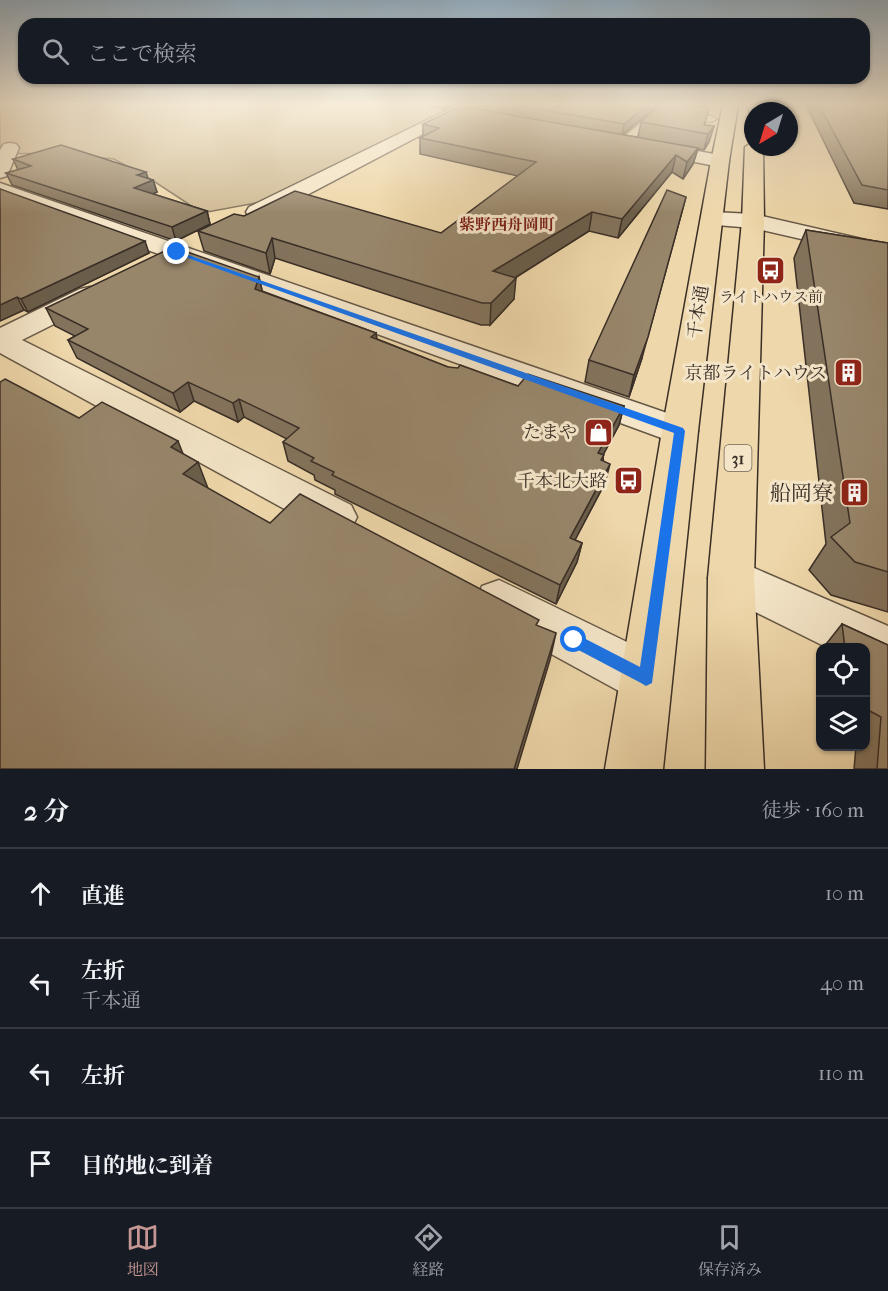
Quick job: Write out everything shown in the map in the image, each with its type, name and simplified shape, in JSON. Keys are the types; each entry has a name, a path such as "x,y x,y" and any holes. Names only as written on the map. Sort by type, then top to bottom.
{"main road":[{"name":"千本通","path":"634,769 680,431 712,219 720,141"},
{"name":"31","path":"735,769 731,578 753,221 754,156"}],"street":[{"path":"241,220 407,141"},
{"path":"611,141 720,160"},
{"path":"0,172 10,148"},
{"path":"0,189 188,246 680,431"},
{"path":"712,219 753,221 888,252"},
{"path":"146,267 188,246"},
{"path":"0,341 104,288"},
{"path":"0,341 372,535"},
{"path":"731,578 888,651"},
{"path":"468,585 646,678"}],"shaded area":[{"path":"0,141 386,141 267,201 202,213 152,180 114,159 58,153 0,154"}],"building":[{"path":"434,141 658,141 698,148 687,162 676,155 622,219 592,212 493,271 516,278 491,303 482,303 272,238 266,253 198,231 234,214 244,216 295,191 441,233 536,162"},
{"path":"838,141 888,141 888,190 862,185"},
{"path":"61,145 146,172 137,175 153,180 134,188 207,211 172,227 6,173 31,166 13,159"},
{"path":"0,189 145,241 21,299 17,297 0,305"},
{"path":"667,190 686,197 648,337 634,375 589,360"},
{"path":"806,230 888,243 888,572 855,562 831,537 850,523"},
{"path":"173,247 259,277 255,289 376,333 371,337 448,367 458,368 460,365 518,386 528,374 624,406 598,453 604,455 601,460 610,464 570,538 582,543 560,585 332,475 334,472 311,461 314,458 283,442 299,428 239,399 233,403 188,382 173,393 68,340 88,329 46,308"},
{"path":"5,379 79,418 102,402 178,441 171,447 198,462 183,474 270,523 300,494 539,620 536,625 556,633 514,769 0,769 0,382"},
{"path":"842,624 888,645 888,769 877,769 881,717 870,711 870,643 844,643"}],"place":[{"name":"ライトハウス前","path":"771,270"},
{"name":"京都ライトハウス","path":"848,373"},
{"name":"たまや","path":"598,432"},
{"name":"千本北大路","path":"628,481"},
{"name":"船岡寮","path":"854,493"}],"district":[{"name":"紫野西舟岡町","path":"507,224"}],"route":[{"path":"177,252 680,431 646,678 574,640"}]}
